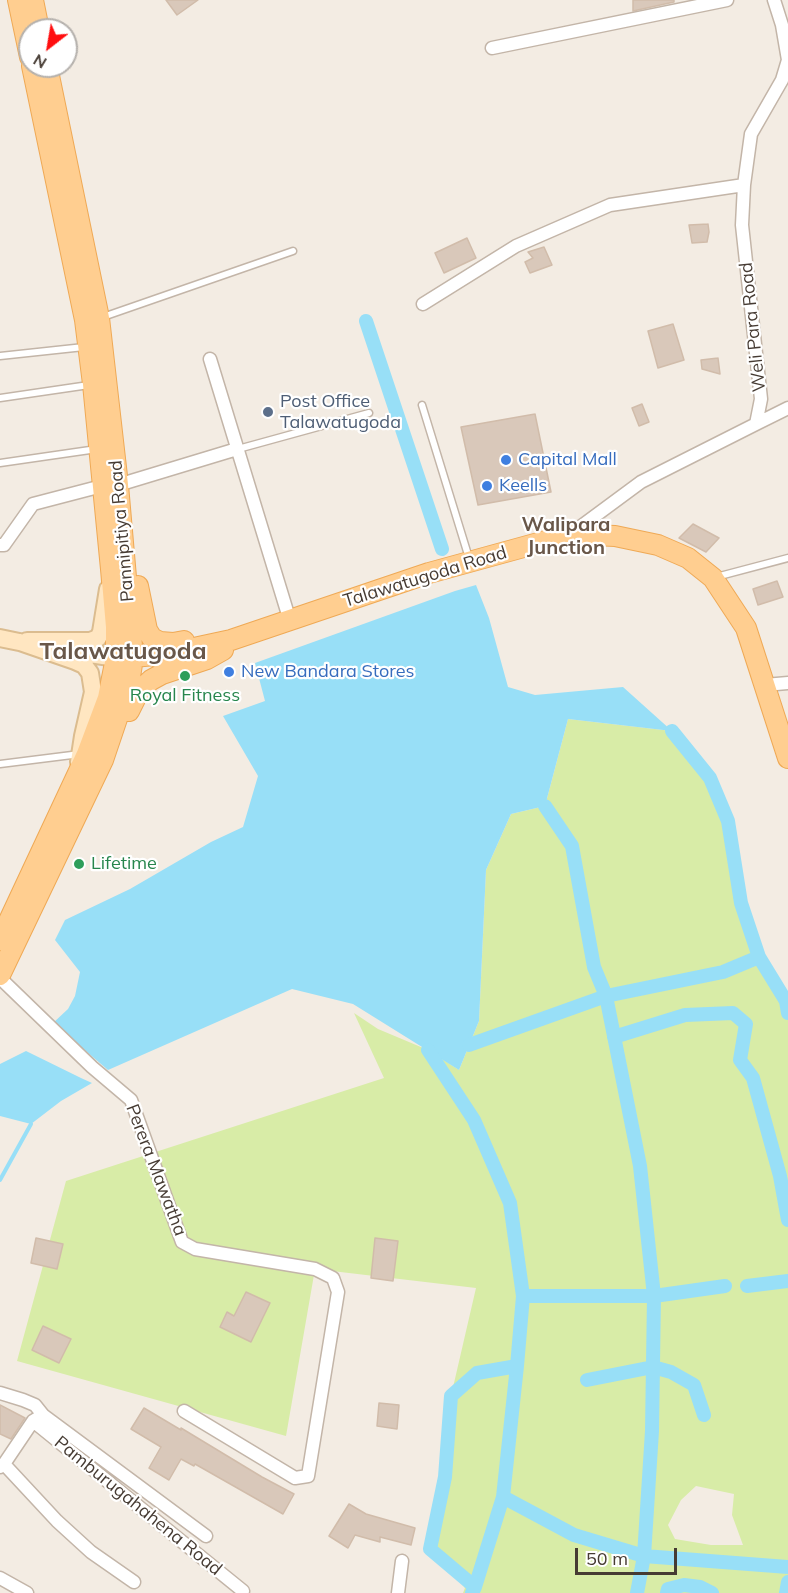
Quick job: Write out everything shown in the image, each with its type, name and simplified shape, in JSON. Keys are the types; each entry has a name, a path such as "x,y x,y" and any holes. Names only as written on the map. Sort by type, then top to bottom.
{"main road":[{"path":"18,0 22,18"},
{"path":"33,0 37,18"},
{"name":"Pannipitiya Road","path":"0,940 76,777 83,754 124,658 123,537 98,449 88,347 92,319 35,78"},
{"name":"Pannipitiya Road","path":"0,976 103,760 129,683 116,627 111,569 110,485 92,319 48,78"},
{"name":"Talawatugoda Road","path":"124,658 196,649 252,634 470,561 571,534 615,536 658,545 688,558 712,578 746,628 788,758"},
{"path":"123,537 135,565 144,621 152,638 173,644 206,638 252,634"},
{"path":"20,642 90,641 98,638 101,632 111,569"},
{"path":"107,747 120,729 140,692 151,680 207,659 252,634"},
{"path":"0,638 124,658"},
{"path":"20,642 75,661 84,665 90,673 93,692 87,714 83,754"}],"street":[{"path":"492,48 728,0"},
{"name":"Weli Para Road","path":"756,424 761,399 742,225 744,185 751,134 783,80 788,60 782,25 774,0"},
{"path":"423,304 516,246 610,205 744,185"},
{"path":"210,359 291,621"},
{"path":"571,534 641,482 788,408"},
{"path":"0,545 4,545 33,504 237,449"},
{"path":"765,685 788,683"},
{"name":"Perera Mawatha","path":"0,976 92,1068 130,1100 182,1242 195,1250 315,1269 333,1278 338,1292 308,1476 295,1478 184,1411"},
{"name":"Pamburugahahena Road","path":"0,1393 35,1405 38,1418 243,1591"},
{"path":"38,1418 2,1466 91,1552 134,1582"},
{"name":"Pamburugahahena Road","path":"38,1418 206,1536"},
{"path":"398,1593 402,1561"},
{"path":"0,1578 27,1593"}],"lane":[{"path":"92,319 293,251"},
{"path":"0,356 88,347"},
{"path":"0,398 93,384"},
{"path":"422,405 470,561"},
{"path":"237,449 369,413"},
{"path":"0,463 98,449"},
{"path":"712,578 788,558"},
{"path":"0,764 83,754"}],"green space":[{"path":"568,719 672,731 710,778 728,821 741,903 759,957 786,1001 788,1013 788,1593 463,1593 465,1588 430,1549 445,1477 451,1396 476,1288 315,1269 286,1436 17,1361 66,1181 384,1078 354,1013 378,1029 428,1050 459,1070 479,1021 486,870 511,814 545,806","holes":["696,1486 734,1494 732,1515 743,1545 711,1545 675,1539 668,1525 681,1500"]}],"water":[{"path":"476,585 489,618 508,687 535,695 623,687 672,731 568,719 545,806 511,814 486,870 479,1021 459,1070 353,1004 292,989 108,1070 53,1023 68,1009 75,996 80,972 55,940 65,920 130,889 211,842 243,827 258,776 223,716 265,701 255,663"},
{"path":"26,1051 92,1083 61,1101 31,1124 0,1116 0,1064"}],"building":[{"path":"166,0 198,0 177,15"},
{"path":"633,0 674,0 674,2 633,11"},
{"path":"708,224 707,242 692,243 689,225"},
{"path":"467,238 476,258 444,273 435,253"},
{"path":"544,247 552,265 530,273 525,262 533,258 528,252"},
{"path":"673,324 684,360 658,368 648,331"},
{"path":"718,358 720,374 702,369 701,360"},
{"path":"642,404 649,422 639,426 632,408"},
{"name":"Capital Mall","path":"535,414 551,492 478,505 461,427"},
{"path":"693,524 719,538 706,552 679,538"},
{"path":"777,581 783,597 758,605 753,589"},
{"path":"36,1238 63,1244 57,1269 31,1263"},
{"path":"375,1238 398,1241 393,1281 371,1278"},
{"path":"246,1292 270,1303 251,1342 220,1327 227,1312 234,1316"},
{"path":"43,1326 71,1339 59,1363 32,1350"},
{"path":"379,1403 399,1405 397,1429 377,1426"},
{"path":"0,1405 25,1418 11,1439 0,1434"},
{"path":"144,1408 294,1494 283,1514 195,1464 194,1466 181,1459 169,1480 149,1468 161,1447 131,1429"},
{"path":"349,1504 366,1514 415,1528 411,1545 380,1537 380,1542 355,1535 348,1548 329,1536"}],"waterway":[{"path":"366,321 442,549"},
{"path":"469,1045 606,996 723,972 759,957 741,903 728,821 710,778 672,731"},
{"path":"545,806 572,846 594,967 606,996 640,1166 654,1296 652,1431 644,1556 637,1593"},
{"path":"759,957 786,1001 788,1013"},
{"path":"614,1037 685,1015 733,1013 746,1024 740,1060 753,1078 780,1176 788,1220"},
{"path":"428,1050 474,1120 510,1203 523,1296 503,1497 472,1593"},
{"path":"0,1180 31,1124"},
{"path":"747,1286 788,1281"},
{"path":"523,1296 654,1296 725,1286"},
{"path":"475,1587 430,1549 445,1477 451,1396 477,1373 517,1366"},
{"path":"587,1380 653,1367 671,1372 694,1385 704,1415"},
{"path":"503,1497 574,1535 644,1556 788,1567"},
{"path":"786,1593 788,1582"},
{"path":"667,1593 668,1589 684,1585 700,1587 712,1593"}],"place":[{"name":"Post Office Talawatugoda","path":"268,412"},
{"name":"Capital Mall","path":"506,460"},
{"name":"Keells","path":"487,486"},
{"name":"New Bandara Stores","path":"229,672"},
{"name":"Royal Fitness","path":"185,676"},
{"name":"Lifetime","path":"79,864"}],"district":[{"name":"Walipara Junction","path":"566,536"},
{"name":"Talawatugoda","path":"123,652"}]}
